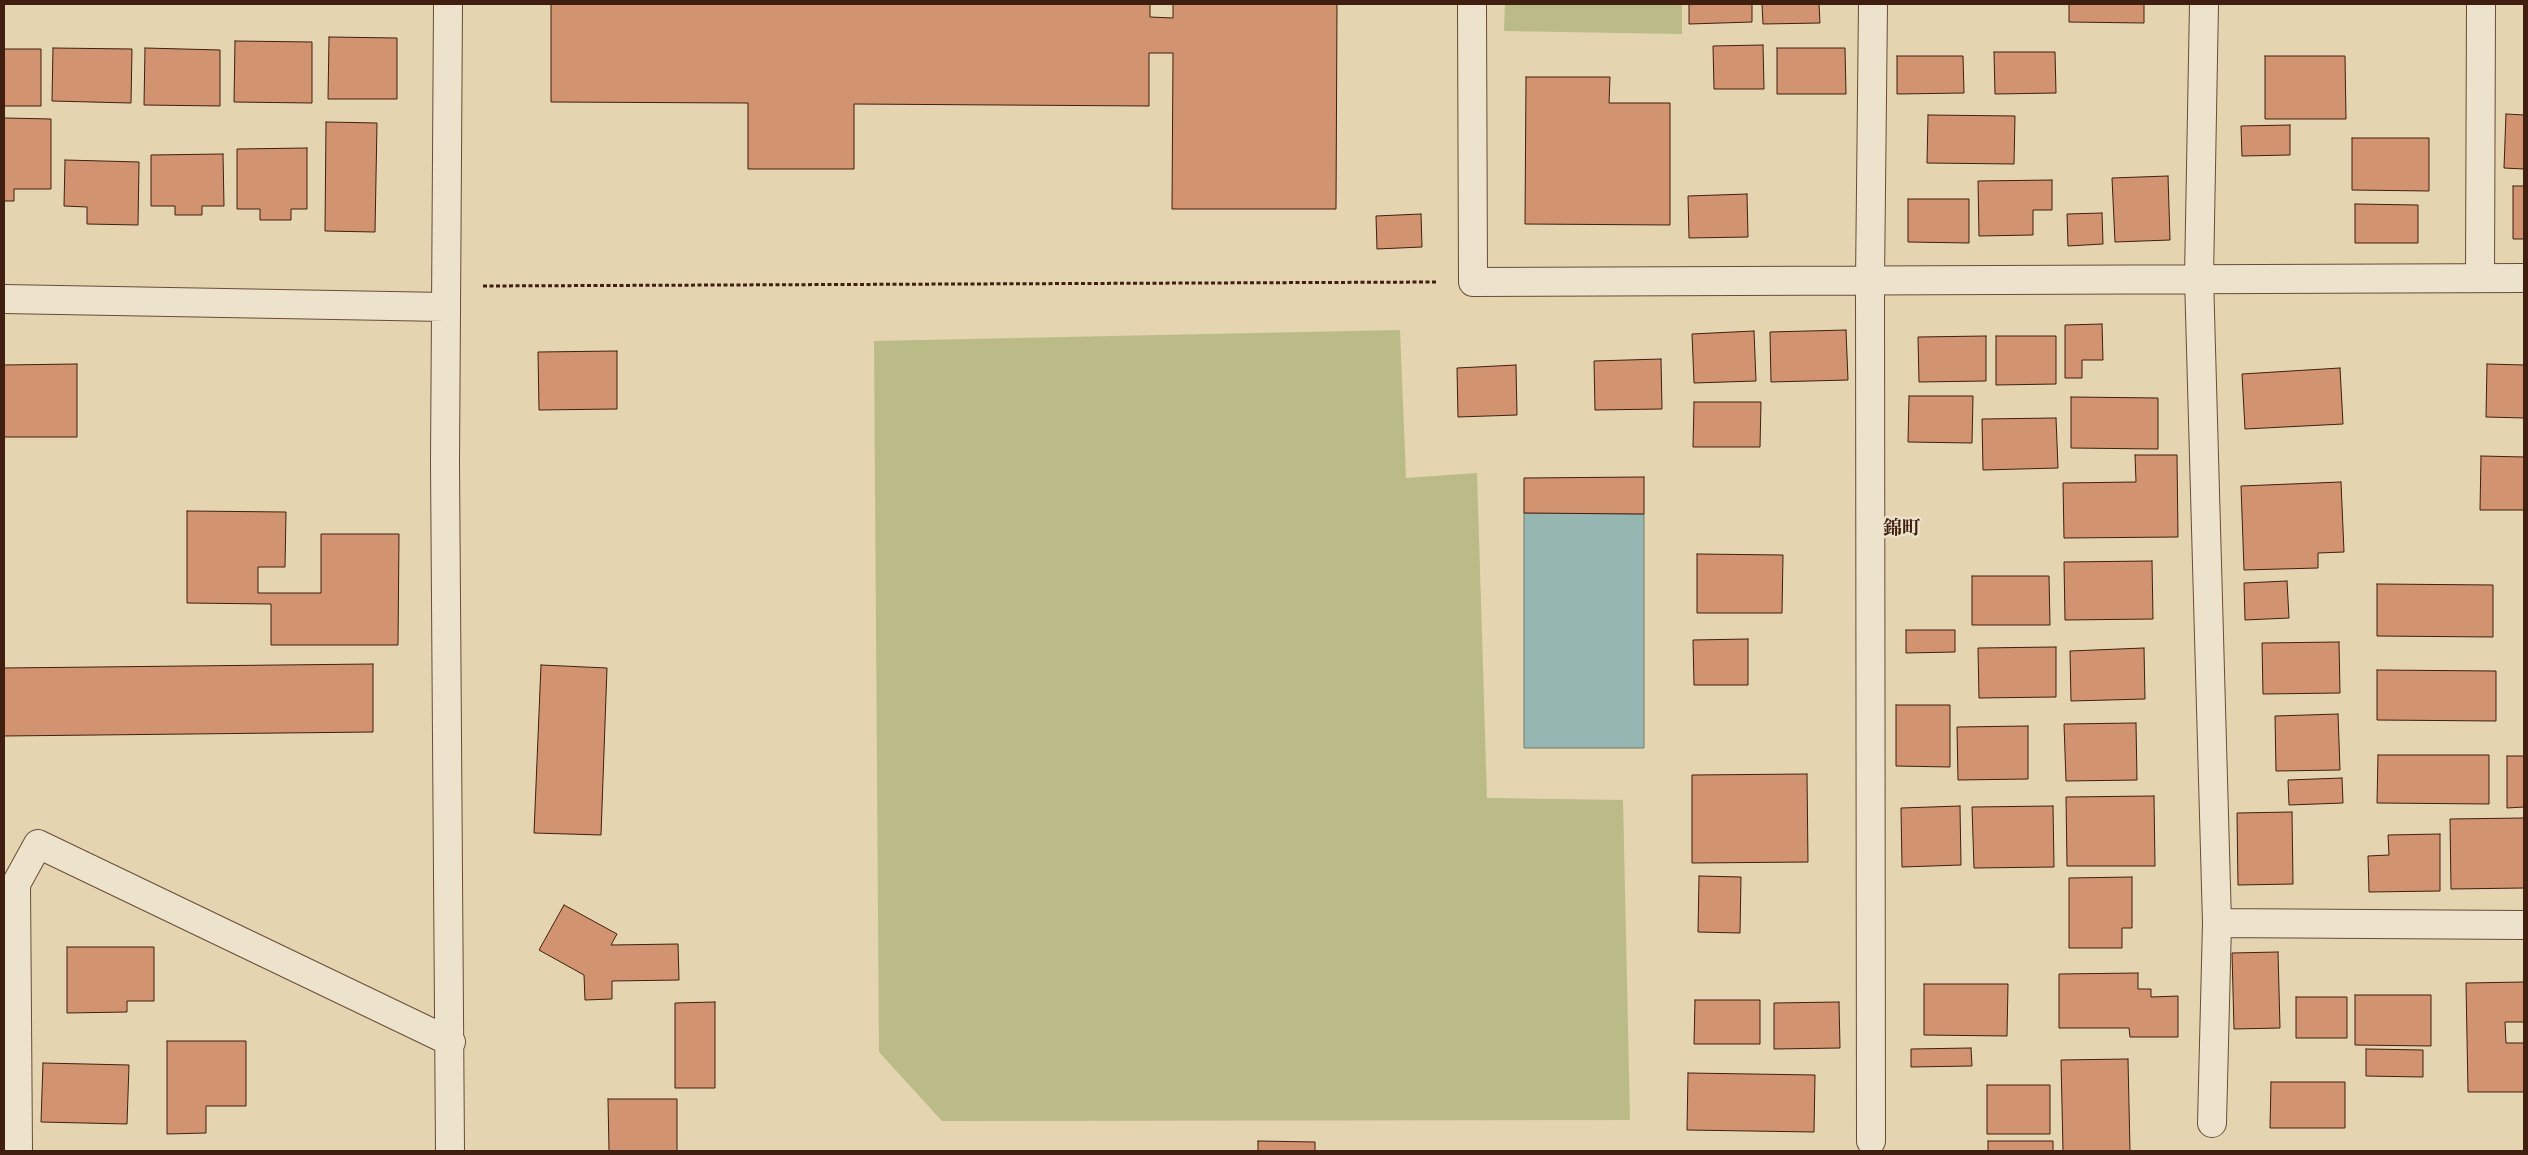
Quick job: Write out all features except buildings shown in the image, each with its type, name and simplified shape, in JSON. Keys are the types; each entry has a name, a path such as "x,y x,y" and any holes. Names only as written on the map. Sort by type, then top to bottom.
{"street":[{"path":"448,4 445,296 451,1042 450,1151"},
{"path":"1472,4 1472,282 1870,282 2199,278 2524,278"},
{"path":"1871,1141 1870,282 1873,4"},
{"path":"2204,4 2199,278 2217,923 2212,1123"},
{"path":"2480,278 2481,4"},
{"path":"4,299 445,296"},
{"path":"18,1151 16,884 38,844 451,1042"},
{"path":"2217,923 2524,925"}],"path":[{"path":"445,296 1472,282"}],"green space":[{"path":"1505,4 1682,4 1682,34 1504,31"},
{"path":"1400,330 1406,478 1477,473 1487,798 1623,800 1630,1120 942,1121 879,1052 874,341"}],"water":[{"path":"1524,513 1644,514 1644,748 1524,748"}],"district":[{"name":"錦町","path":"1902,530"}]}
